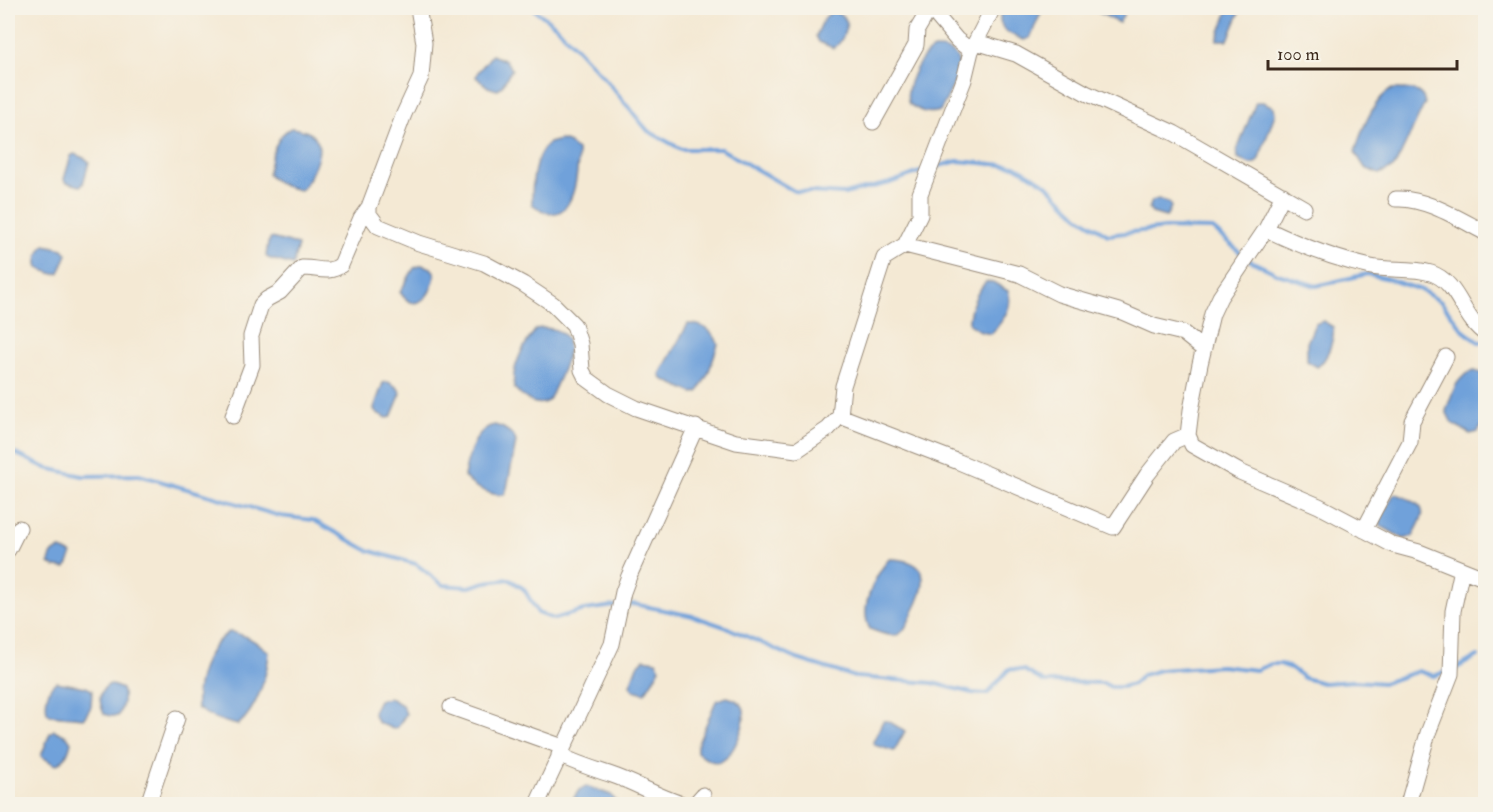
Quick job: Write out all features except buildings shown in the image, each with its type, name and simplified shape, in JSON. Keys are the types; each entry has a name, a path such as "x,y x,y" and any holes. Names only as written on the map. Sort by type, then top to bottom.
{"street":[{"path":"233,416 252,365 251,336 261,305 280,292 302,268 328,271 335,270 341,265 361,218 369,207 404,114 421,77 424,43 418,8"},
{"path":"873,122 916,45 917,30 930,8 957,40 974,46 1016,54 1086,93 1174,134 1304,207"},
{"path":"369,207 369,214 378,226 429,246 484,263 523,284 553,304 574,325 580,344 582,370 586,378 608,394 636,408 736,442 797,450 828,429 840,416 843,386 884,258 905,245 920,215 920,194 964,80 974,46 993,8"},
{"path":"1283,195 1266,229 1220,297 1208,327 1188,435 1192,445 1240,472 1319,506 1393,545 1419,552 1485,579"},
{"path":"1396,199 1413,200 1442,211 1485,233"},
{"path":"1266,229 1298,245 1371,267 1431,273 1447,283 1476,327 1485,334"},
{"path":"905,245 1019,274 1059,294 1122,312 1154,326 1183,333 1203,349"},
{"path":"1365,530 1410,442 1412,421 1446,357"},
{"path":"840,416 960,462 1113,527 1174,441 1188,435"},
{"path":"537,804 612,644 623,592 696,427"},
{"path":"8,546 19,528"},
{"path":"1408,804 1428,733 1450,668 1453,611 1462,569"},
{"path":"451,707 561,751 582,766 613,775 665,799 682,804"},
{"path":"148,804 177,718"}],"water":[{"path":"1002,8 1043,8 1030,38 1024,40 1004,29 1000,20"},
{"path":"1099,8 1127,8 1119,23 1098,12"},
{"path":"1229,8 1240,11 1228,40 1217,40"},
{"path":"832,11 843,16 847,22 841,41 833,48 819,42 816,36 824,19"},
{"path":"934,49 955,55 958,72 940,111 927,112 909,104 907,98 910,82 918,65"},
{"path":"492,55 506,61 512,69 497,90 488,87 476,77"},
{"path":"1392,89 1417,92 1425,103 1397,162 1393,168 1379,174 1365,168 1355,152 1373,108"},
{"path":"1256,102 1263,102 1274,107 1275,114 1258,161 1250,164 1238,158 1237,150"},
{"path":"291,128 309,132 314,136 319,147 313,170 300,190 282,185 268,174 272,155 281,136"},
{"path":"560,140 568,142 578,151 577,175 565,208 556,213 546,212 532,204 534,171 540,155 549,143"},
{"path":"74,154 89,162 83,184 80,186 65,182 64,179 71,156"},
{"path":"1158,199 1169,203 1171,207 1166,217 1152,213 1149,209 1152,201"},
{"path":"271,238 298,245 293,265 266,256"},
{"path":"45,245 63,249 67,254 59,273 53,274 38,268 38,255"},
{"path":"422,265 431,268 435,273 434,281 423,299 412,302 400,292 414,268"},
{"path":"986,282 993,282 1008,291 1009,297 1006,314 991,334 981,332 969,324 974,302"},
{"path":"1323,321 1333,327 1333,337 1327,355 1317,367 1307,361 1307,343 1315,324"},
{"path":"688,324 706,329 718,344 708,374 698,392 693,393 662,379 660,374"},
{"path":"536,329 556,330 564,336 568,344 564,367 554,390 549,400 540,404 530,401 514,388 514,372 523,350"},
{"path":"1474,371 1485,374 1485,419 1478,432 1470,434 1452,423 1446,411 1458,382 1462,377"},
{"path":"388,382 397,387 401,393 391,417 387,418 375,412 374,408 383,383"},
{"path":"495,425 508,431 516,442 504,495 482,490 464,476 477,438 488,427"},
{"path":"1394,494 1418,504 1423,512 1413,536 1404,539 1381,526 1380,520"},
{"path":"61,549 72,554 66,568 55,567 49,563 52,553"},
{"path":"889,559 913,563 919,568 923,583 918,602 906,625 897,635 883,634 870,629 866,612 870,592 878,574"},
{"path":"229,632 250,639 269,652 260,692 251,710 238,725 216,719 197,708 200,676 208,656 221,638"},
{"path":"644,659 656,661 660,669 645,693 633,690 630,685 637,666"},
{"path":"56,682 92,690 91,707 84,718 50,715 47,712 47,696"},
{"path":"110,684 122,689 123,703 118,716 104,714 101,705 101,693"},
{"path":"727,697 742,705 744,721 730,754 719,762 713,762 697,752 697,746 716,701"},
{"path":"390,698 402,705 406,714 398,727 393,729 377,722 373,712 379,700"},
{"path":"883,721 888,721 905,731 894,751 874,745 873,742"},
{"path":"54,730 67,736 71,742 66,756 55,765 41,756 50,733"},
{"path":"586,786 611,795 618,804 570,804 579,790"}],"waterway":[{"path":"532,8 556,26 606,80 648,131 681,149 721,149 794,191 844,194 890,183 925,170"},
{"path":"935,167 958,161 1015,166 1046,184 1078,216 1108,235 1166,228 1213,229 1243,255"},
{"path":"1249,260 1278,274 1316,286 1367,274 1421,290 1441,302 1465,332 1479,342 1486,342"},
{"path":"8,450 46,468 83,476 139,475 280,516 313,520 367,550 416,564 443,585 469,587 509,579 524,589 538,613 554,619 584,610 615,606"},
{"path":"626,605 634,604 693,616 728,628 797,659 855,677 933,683 972,693 987,694 1009,669 1024,670 1044,682 1103,683 1111,687 1133,684 1143,675 1160,670 1221,666 1256,670 1271,664 1280,664 1291,668 1304,678 1323,683 1354,681 1384,683 1418,671 1434,676 1448,671"},
{"path":"1455,669 1478,656"}]}
